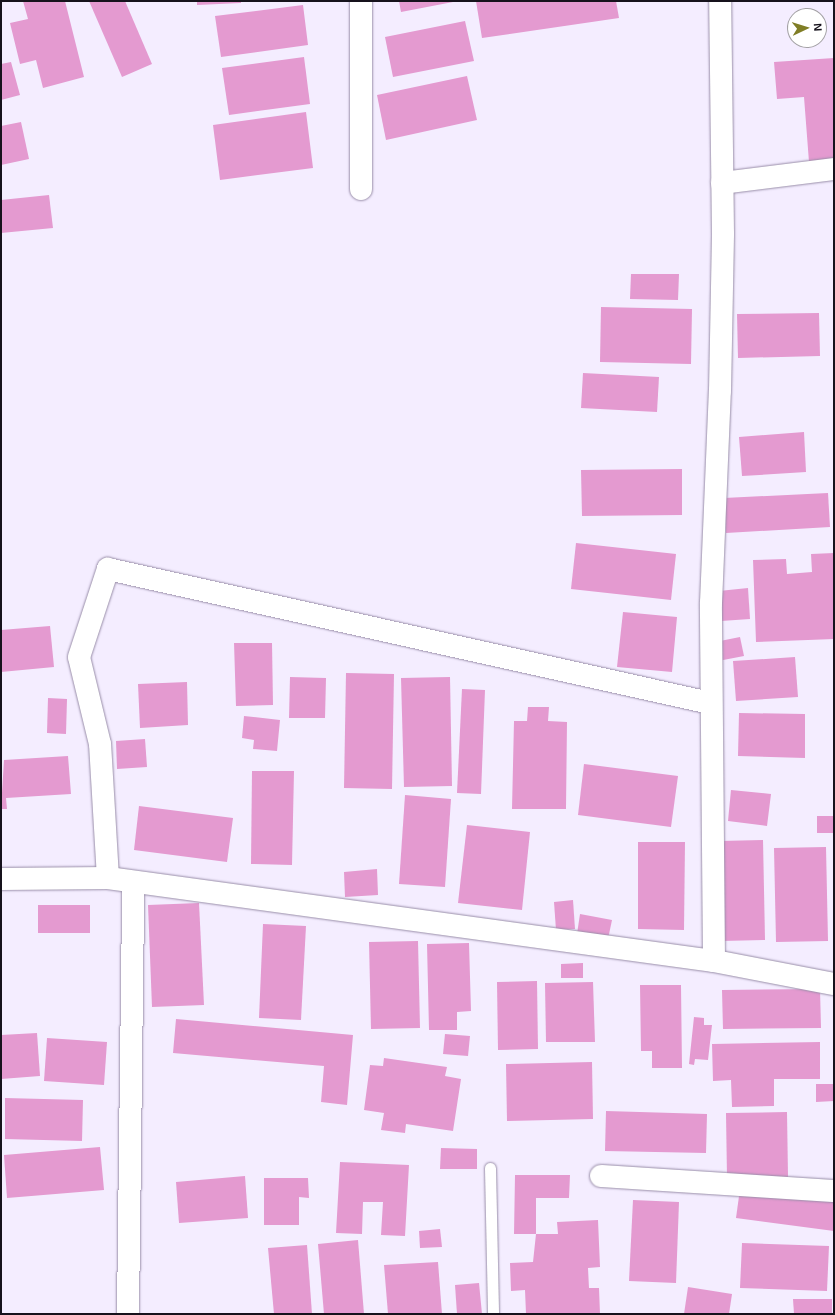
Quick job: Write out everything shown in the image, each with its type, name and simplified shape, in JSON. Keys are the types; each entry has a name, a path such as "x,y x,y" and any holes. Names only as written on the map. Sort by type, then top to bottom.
{"street":[{"path":"361,1 361,189"},
{"path":"714,961 710,703 711,603 720,383 722,183 720,1"},
{"path":"722,183 834,169"},
{"path":"108,878 100,744 80,657 108,569 710,703"},
{"path":"1,879 108,878 133,883 714,961 834,984"},
{"path":"128,1314 133,883"},
{"path":"601,1176 834,1191"}],"lane":[{"path":"490,1168 493,1314"}],"building":[{"path":"23,1 65,1 84,77 43,88 36,60 20,64 10,23 28,19"},
{"path":"89,1 125,1 152,64 122,77"},
{"path":"197,1 241,1 241,3 197,5"},
{"path":"399,1 453,1 453,2 401,12"},
{"path":"476,1 616,1 619,18 482,38"},
{"path":"303,5 308,45 221,57 215,16"},
{"path":"465,21 474,61 393,77 385,37"},
{"path":"304,57 310,104 229,115 222,68"},
{"path":"834,58 834,160 809,162 804,97 777,99 774,62"},
{"path":"11,62 20,95 1,100 1,64"},
{"path":"467,76 477,120 386,140 377,95"},
{"path":"306,112 313,168 220,180 213,125"},
{"path":"21,122 29,159 1,165 1,126"},
{"path":"49,195 53,228 1,233 1,200"},
{"path":"631,274 679,274 678,300 630,299"},
{"path":"601,307 692,309 691,364 600,362"},
{"path":"819,313 820,356 738,358 737,314"},
{"path":"583,373 659,377 657,412 581,408"},
{"path":"804,432 806,472 742,476 739,437"},
{"path":"682,469 682,515 582,516 581,470"},
{"path":"828,493 830,527 726,533 724,498"},
{"path":"576,543 676,554 671,600 571,589"},
{"path":"834,553 834,639 756,642 753,560 786,559 787,574 812,572 811,554"},
{"path":"748,588 750,619 721,621 719,591"},
{"path":"623,612 677,617 672,672 617,667"},
{"path":"50,626 54,667 1,672 1,630"},
{"path":"740,637 744,656 718,661 715,642"},
{"path":"234,643 272,643 273,705 236,706"},
{"path":"795,657 798,697 736,701 733,661"},
{"path":"346,673 394,674 392,789 344,788"},
{"path":"290,677 326,678 325,718 289,718"},
{"path":"450,677 452,786 404,787 401,678"},
{"path":"187,682 188,725 140,728 138,684"},
{"path":"462,689 485,690 481,794 457,793"},
{"path":"48,698 67,699 66,734 47,733"},
{"path":"528,707 549,707 548,721 567,722 566,809 512,809 514,721 527,721"},
{"path":"739,713 805,714 805,758 738,756"},
{"path":"244,716 280,720 277,751 253,749 254,740 242,738"},
{"path":"145,739 147,767 117,769 116,741"},
{"path":"68,756 71,794 6,798 7,809 1,809 4,760"},
{"path":"584,764 678,776 671,827 578,815"},
{"path":"252,771 294,771 292,865 251,864"},
{"path":"731,790 771,794 767,826 728,821"},
{"path":"405,795 451,799 445,887 399,884"},
{"path":"139,806 233,818 227,862 134,850"},
{"path":"817,816 834,816 834,833 817,833"},
{"path":"467,825 530,832 522,910 458,903"},
{"path":"763,840 765,940 721,941 719,841"},
{"path":"638,842 685,842 684,930 638,929"},
{"path":"826,847 828,941 776,942 774,848"},
{"path":"377,869 378,895 345,897 344,872"},
{"path":"573,900 575,929 556,930 554,902"},
{"path":"199,903 204,1005 152,1007 148,905"},
{"path":"38,905 90,905 90,933 38,933"},
{"path":"580,914 612,920 608,939 577,934"},
{"path":"263,924 306,926 301,1020 259,1018"},
{"path":"418,941 420,1028 371,1029 369,942"},
{"path":"469,943 471,1011 457,1012 457,1030 429,1030 427,944"},
{"path":"583,963 583,978 561,978 561,964"},
{"path":"537,981 538,1049 498,1050 497,982"},
{"path":"593,982 595,1042 546,1042 545,983"},
{"path":"640,985 681,985 682,1068 652,1068 652,1051 641,1051"},
{"path":"820,989 821,1028 723,1029 722,990"},
{"path":"694,1017 704,1018 704,1025 712,1025 708,1060 695,1059 694,1065 689,1064"},
{"path":"176,1019 353,1035 347,1105 321,1102 324,1066 173,1053"},
{"path":"37,1033 40,1076 1,1079 1,1035"},
{"path":"445,1034 470,1036 468,1056 443,1054"},
{"path":"47,1038 107,1042 104,1085 44,1081"},
{"path":"820,1042 820,1079 774,1079 774,1106 732,1107 731,1080 713,1081 712,1044"},
{"path":"384,1058 447,1067 445,1076 461,1079 453,1131 406,1124 405,1133 381,1130 384,1113 364,1110 370,1065 383,1066"},
{"path":"592,1062 593,1119 507,1121 506,1064"},
{"path":"816,1084 834,1084 834,1101 816,1102"},
{"path":"5,1098 83,1100 82,1141 5,1139"},
{"path":"606,1111 707,1114 706,1153 605,1151"},
{"path":"787,1112 788,1177 727,1178 726,1113"},
{"path":"100,1147 104,1190 7,1198 4,1155"},
{"path":"441,1148 477,1149 477,1169 440,1169"},
{"path":"340,1162 409,1165 405,1236 381,1235 383,1202 363,1202 362,1234 336,1233"},
{"path":"515,1175 570,1175 569,1198 536,1198 536,1234 514,1234"},
{"path":"245,1176 248,1218 179,1223 176,1182"},
{"path":"264,1178 308,1178 309,1198 299,1197 299,1225 264,1225"},
{"path":"740,1189 834,1201 834,1231 736,1218"},
{"path":"633,1200 679,1202 676,1283 629,1281"},
{"path":"598,1220 600,1267 588,1268 589,1288 599,1288 600,1314 526,1314 525,1290 511,1291 510,1263 533,1262 536,1234 558,1234 557,1222"},
{"path":"440,1229 442,1247 420,1248 419,1231"},
{"path":"358,1240 364,1314 324,1314 318,1244"},
{"path":"742,1243 829,1246 827,1291 740,1288"},
{"path":"307,1245 312,1314 274,1314 268,1248"},
{"path":"438,1262 442,1314 388,1314 384,1265"},
{"path":"479,1283 482,1314 457,1314 455,1285"},
{"path":"688,1287 732,1294 729,1314 684,1314"},
{"path":"793,1299 832,1299 832,1314 794,1314"}]}
